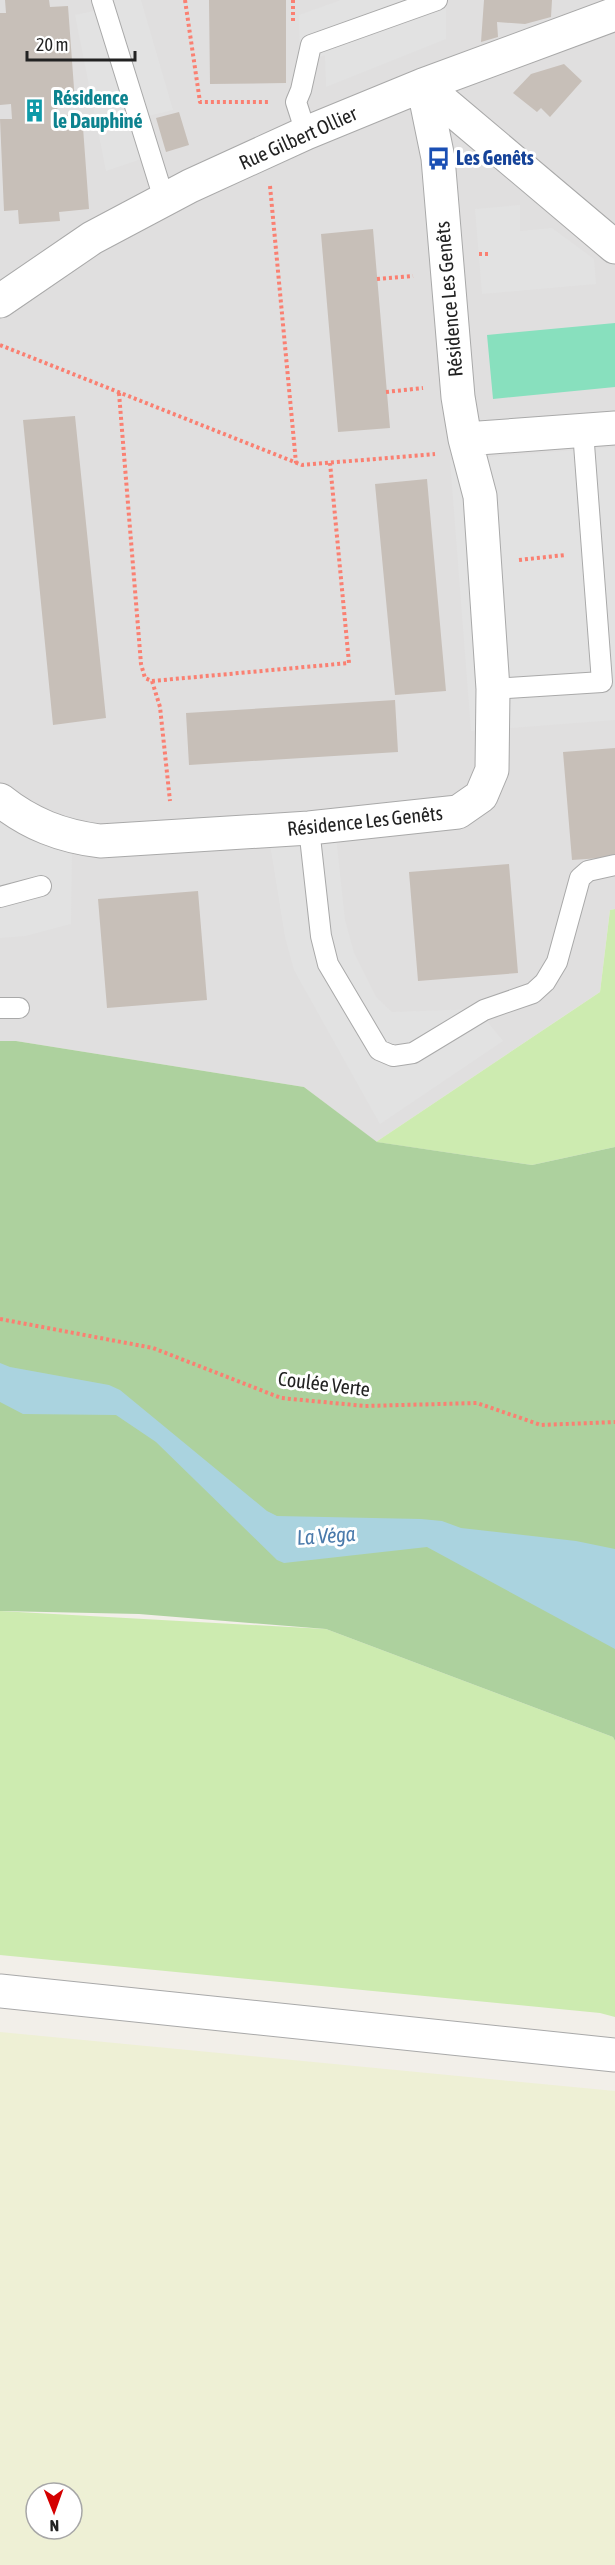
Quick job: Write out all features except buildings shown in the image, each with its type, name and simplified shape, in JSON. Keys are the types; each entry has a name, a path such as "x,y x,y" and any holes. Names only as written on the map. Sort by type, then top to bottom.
{"street":[{"name":"Rue Gilbert Ollier","path":"0,301 92,238 164,199 306,133 423,84 615,14"},
{"name":"Résidence Les Genêts","path":"0,800 17,814 48,830 74,837 100,840 309,828 458,812 481,796 492,770 494,689 480,496 458,397 438,158 423,84"},
{"path":"423,84 615,247"},
{"path":"467,445 615,428"},
{"path":"0,1991 615,2055"}],"lane":[{"path":"102,0 164,199"},
{"path":"306,133 296,102 311,45 437,0"},
{"path":"494,689 609,682 591,552 583,431"},
{"path":"309,828 321,936 328,964 380,1050 393,1056 413,1053 484,1010 518,1000 539,988 557,962 580,878 588,871 615,865"},
{"path":"0,897 41,886"}],"path":[{"path":"185,0 200,102 296,102"},
{"path":"267,151 297,463"},
{"path":"0,345 302,465 467,445"},
{"path":"119,393 141,664 145,678 152,681 349,663 330,463"},
{"path":"485,563 591,552"},
{"path":"152,681 160,707 174,837"},
{"name":"Coulée Verte","path":"0,1319 153,1348 281,1398 365,1406 477,1403 541,1425 615,1422"}],"shaded area":[{"name":"Les Genêts","path":"0,0 615,0 615,909 610,910 600,992 376,1142 304,1087 16,1041 0,1041"},
{"path":"93,0 141,0 173,110 148,116 159,153 106,171 75,15 94,11"},
{"path":"341,0 446,0 446,39 326,87 325,55 300,65 299,15"},
{"path":"520,205 520,231 552,228 594,259 596,284 482,294 475,209"},
{"path":"615,447 615,720 471,731 450,460"},
{"path":"0,816 72,851 71,924 26,936 0,938"},
{"path":"336,836 345,920 354,953 376,997 392,1012 477,1009 503,1041 380,1124 294,970 285,937 270,844"}],"green space":[{"path":"615,323 615,387 493,399 487,335"},
{"path":"615,909 615,1147 532,1165 376,1142 600,992 610,910"},
{"path":"0,1041 16,1041 304,1087 377,1142 532,1165 615,1147 615,1741 613,1737 326,1629 139,1614 0,1611"},
{"path":"0,1611 326,1629 613,1737 615,1741 615,2017 600,2013 0,1955"},
{"path":"0,2032 615,2091 615,2565 0,2565"}],"water":[{"name":"La Véga","path":"0,1363 10,1367 109,1385 120,1390 267,1511 277,1516 442,1521 461,1528 576,1541 615,1549 615,1649 427,1547 284,1563 277,1560 156,1442 116,1415 23,1414 0,1402"}],"place":[{"name":"Résidence le Dauphiné","path":"35,110"},
{"name":"Les Genêts","path":"438,158"}]}
